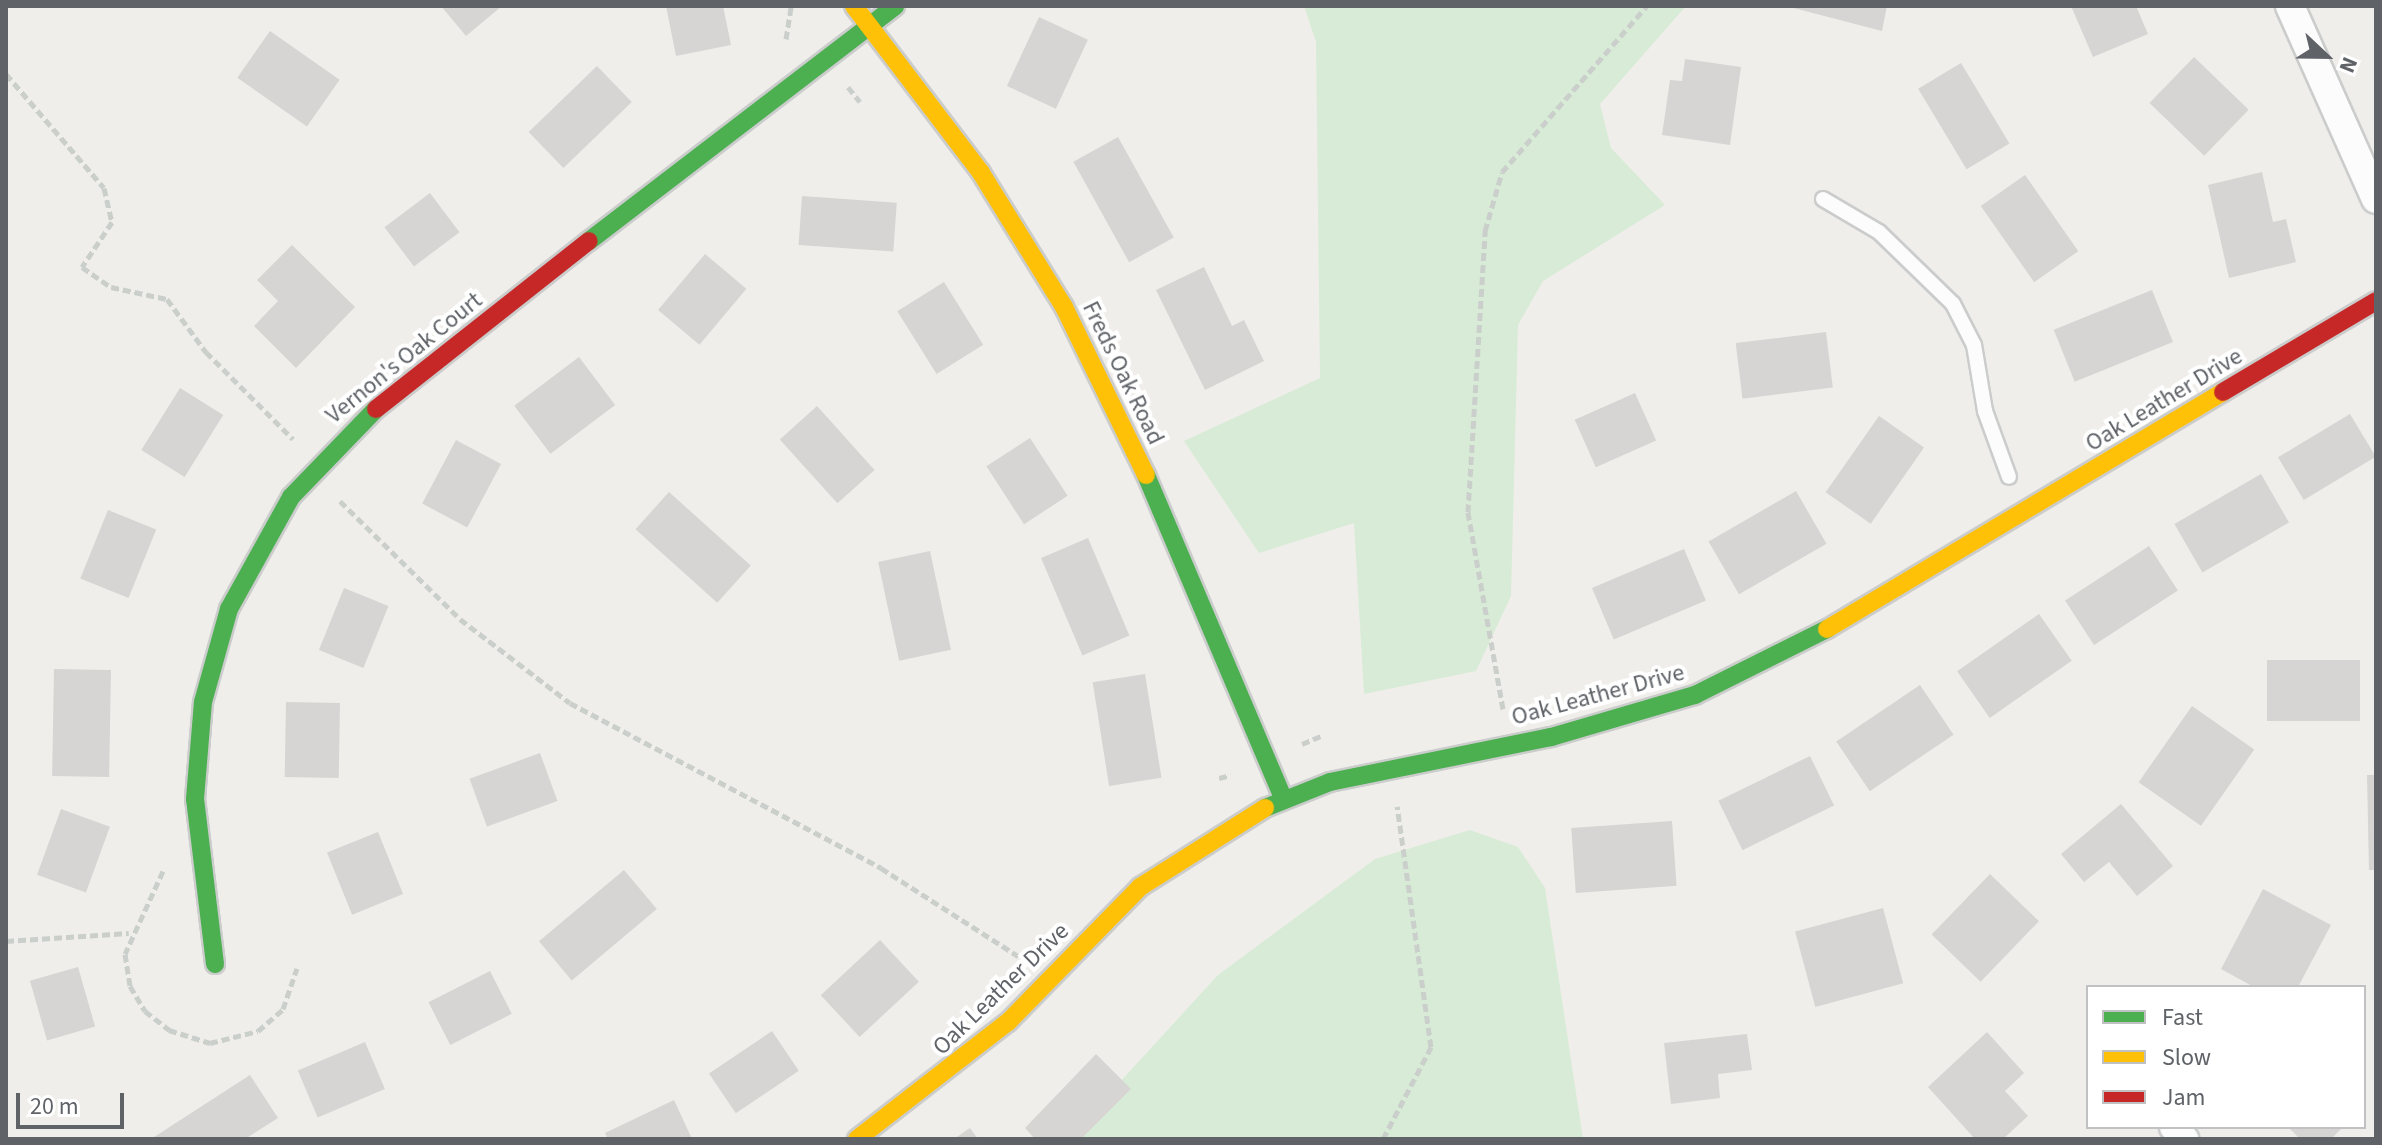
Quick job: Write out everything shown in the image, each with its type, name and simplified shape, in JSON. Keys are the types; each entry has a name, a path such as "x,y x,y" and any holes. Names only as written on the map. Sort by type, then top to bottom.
{"street":[{"name":"Freds Oak Road","path":"854,6 981,173 1064,307 1132,442 1283,797"},
{"name":"Vernon's Oak Court","path":"215,964 195,799 203,702 229,609 291,497 392,392 895,6"},
{"path":"2290,6 2376,199"},
{"name":"Oak Leather Drive","path":"857,1139 1008,1022 1140,887 1283,797 1389,766 1551,737 1695,695 1769,664 2376,301"}],"lane":[{"path":"1823,199 1879,232 1953,304 1974,345 1985,411 2009,477"}],"path":[{"path":"777,51 793,22 791,6"},
{"path":"1503,710 1468,512 1485,231 1502,172 1647,6"},
{"path":"6,74 104,188 112,222 82,267 111,287 167,299 206,352 292,438"},
{"path":"282,450 302,428"},
{"path":"330,492 460,619 570,703 881,868 1022,959"},
{"path":"1383,1139 1397,1123 1431,1047 1396,799"},
{"path":"162,859 159,885 129,933 130,986 145,1011 189,1039 234,1041 258,1031 283,1009 297,968"},
{"path":"6,941 129,933"}],"green space":[{"path":"1304,6 1686,6 1600,104 1611,148 1665,205 1543,281 1518,325 1511,596 1476,671 1364,694 1354,523 1259,553 1184,441 1320,378 1316,42"},
{"path":"1470,830 1518,847 1545,888 1583,1139 1081,1139 1087,1118 1218,975 1375,859"}],"building":[{"path":"441,6 502,6 466,36"},
{"path":"666,6 723,6 731,45 676,56"},
{"path":"1786,6 1887,6 1882,31"},
{"path":"2071,6 2136,6 2148,34 2093,57"},
{"path":"1039,17 1088,40 1056,109 1007,86"},
{"path":"270,31 340,80 307,126 237,78"},
{"path":"2194,57 2249,110 2204,156 2150,103"},
{"path":"1685,59 1741,67 1730,145 1662,135 1670,80 1682,81"},
{"path":"1961,63 2009,144 1967,169 1918,89"},
{"path":"597,66 632,102 563,168 529,132"},
{"path":"1118,137 1174,238 1129,262 1073,162"},
{"path":"2262,172 2273,222 2286,219 2296,262 2229,278 2208,185"},
{"path":"2025,175 2078,251 2034,282 1981,206"},
{"path":"430,193 459,232 414,266 384,227"},
{"path":"802,196 897,203 893,252 799,245"},
{"path":"292,245 355,307 296,368 254,326 278,301 257,280"},
{"path":"705,254 746,289 699,345 658,310"},
{"path":"1204,267 1232,326 1244,320 1264,361 1205,390 1156,290"},
{"path":"944,282 983,345 937,374 897,311"},
{"path":"2152,290 2173,342 2075,382 2054,330"},
{"path":"1826,332 1833,388 1743,399 1736,343"},
{"path":"579,357 615,405 550,454 514,406"},
{"path":"180,388 223,415 185,477 141,450"},
{"path":"1635,393 1656,441 1596,467 1575,420"},
{"path":"817,406 875,470 837,503 780,439"},
{"path":"2350,414 2376,457 2304,500 2278,457"},
{"path":"1879,416 1924,448 1871,524 1826,492"},
{"path":"1030,438 1068,496 1024,524 986,466"},
{"path":"456,440 501,464 467,528 422,504"},
{"path":"2261,474 2289,522 2202,572 2174,524"},
{"path":"1796,491 1826,544 1739,594 1709,542"},
{"path":"669,492 751,566 717,603 636,529"},
{"path":"108,510 156,529 128,598 80,579"},
{"path":"1088,538 1129,636 1082,656 1041,558"},
{"path":"2149,546 2178,590 2094,645 2065,600"},
{"path":"1684,549 1706,601 1614,640 1592,588"},
{"path":"930,551 951,650 899,661 878,562"},
{"path":"344,588 389,606 363,668 319,650"},
{"path":"2039,614 2072,661 1990,718 1957,671"},
{"path":"2267,660 2360,660 2360,721 2267,721"},
{"path":"54,669 111,670 109,777 52,776"},
{"path":"1145,674 1161,778 1109,786 1093,682"},
{"path":"1920,685 1954,735 1870,791 1836,741"},
{"path":"286,702 340,703 339,778 285,777"},
{"path":"2192,706 2254,750 2201,826 2139,782"},
{"path":"540,753 557,801 487,827 470,779"},
{"path":"1810,756 1834,805 1742,850 1718,801"},
{"path":"2367,775 2376,775 2376,870 2369,870"},
{"path":"2121,804 2173,866 2137,896 2109,862 2084,882 2061,854"},
{"path":"61,809 110,827 86,893 37,875"},
{"path":"1672,821 1677,886 1576,893 1571,828"},
{"path":"378,832 403,894 352,915 327,853"},
{"path":"624,870 657,909 572,980 539,941"},
{"path":"1990,874 2039,921 1981,982 1932,934"},
{"path":"2263,889 2331,925 2299,985 2250,985 2221,969"},
{"path":"1883,908 1903,983 1815,1007 1795,932"},
{"path":"880,940 919,982 860,1037 821,995"},
{"path":"78,967 95,1027 47,1040 30,981"},
{"path":"490,971 512,1014 450,1045 429,1002"},
{"path":"772,1031 799,1071 736,1113 709,1073"},
{"path":"1987,1032 2024,1073 2005,1091 2028,1116 2003,1139 1975,1139 1928,1087"},
{"path":"1747,1034 1752,1070 1718,1074 1720,1098 1671,1104 1664,1043"},
{"path":"365,1042 385,1089 318,1117 298,1071"},
{"path":"1096,1054 1131,1089 1081,1139 1035,1139 1025,1128"},
{"path":"250,1075 278,1118 245,1139 151,1139"},
{"path":"674,1100 692,1139 608,1139 605,1133"},
{"path":"970,1128 978,1139 954,1139"},
{"path":"2290,1129 2341,1129 2331,1139 2300,1139"}],"traffic: fast":[{"path":"589,241 895,6"},
{"path":"215,964 195,799 203,702 229,609 291,497 376,409"},
{"path":"1146,475 1283,797"},
{"path":"1265,808 1330,782 1551,737 1695,695 1827,629"}],"traffic: slow":[{"path":"854,6 981,173 1064,307 1146,475"},
{"path":"1827,629 2223,392"},
{"path":"857,1139 1008,1022 1140,887 1265,808"}],"traffic: jam":[{"path":"376,409 589,241"},
{"path":"2223,392 2376,301"}]}
